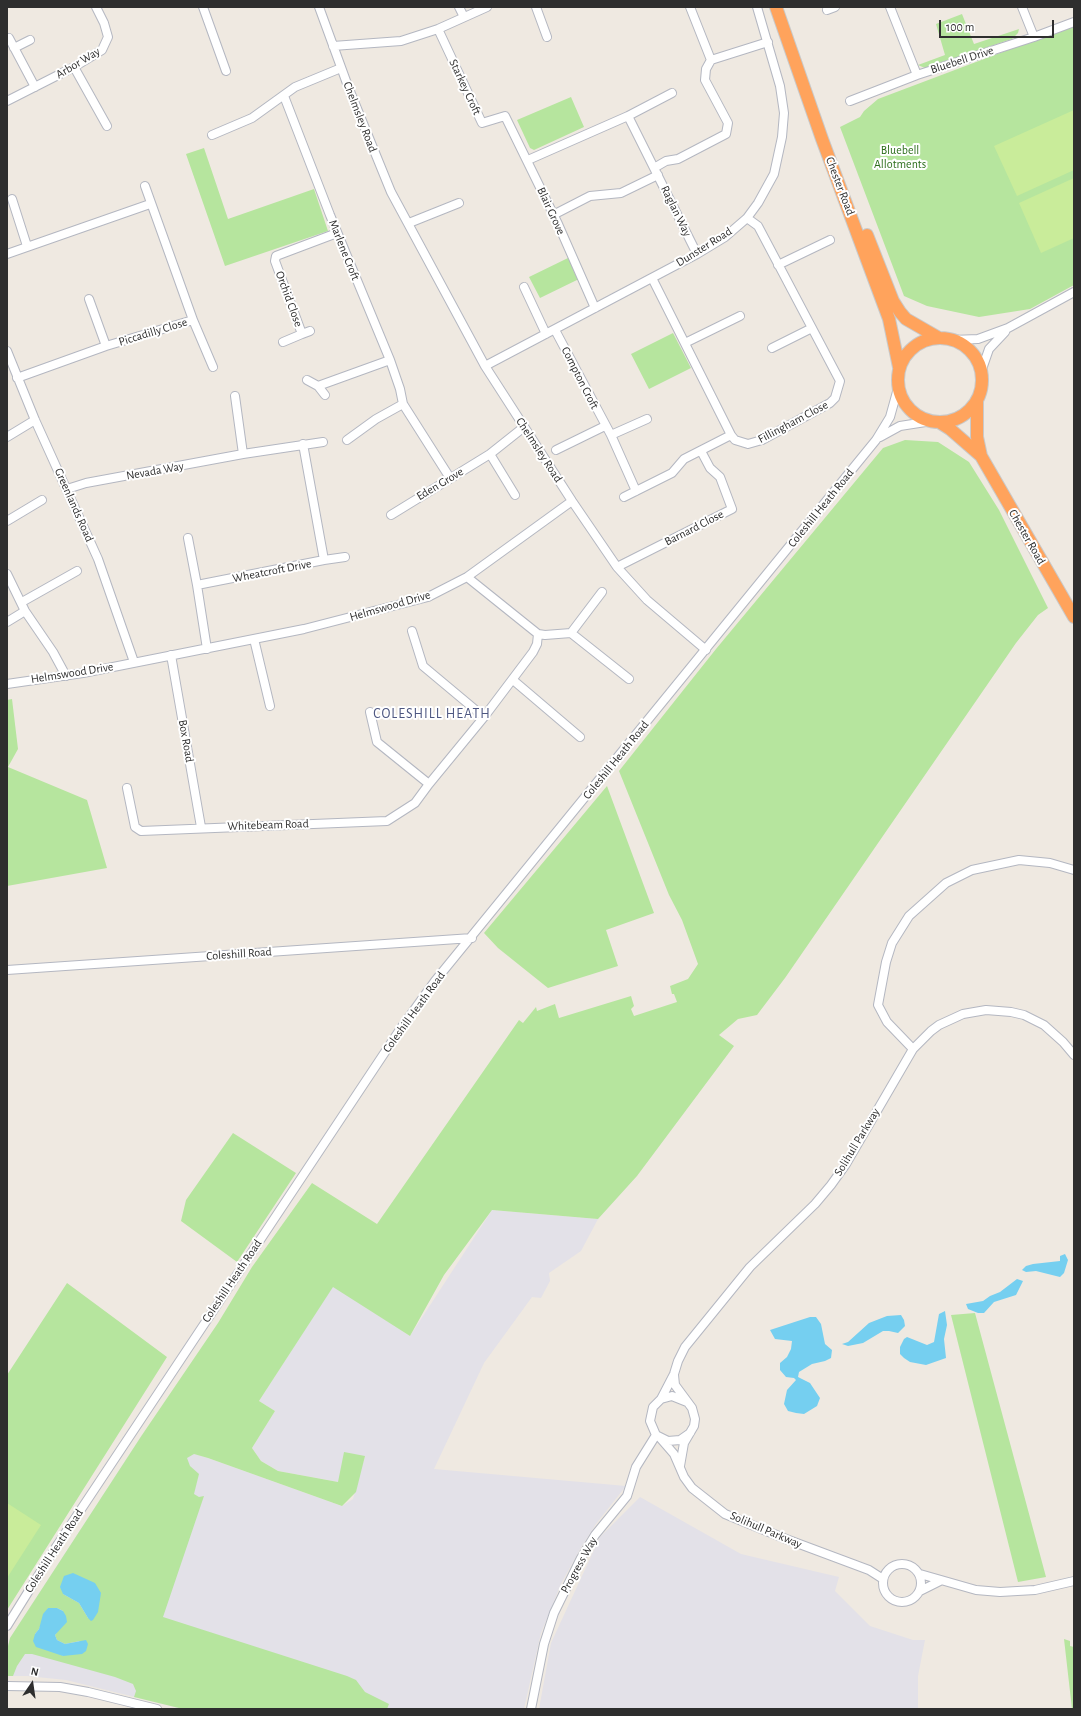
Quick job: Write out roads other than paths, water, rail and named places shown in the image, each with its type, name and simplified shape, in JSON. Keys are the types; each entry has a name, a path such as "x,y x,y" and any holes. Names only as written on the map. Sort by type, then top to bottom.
{"highway":[{"name":"Chester Road","path":"776,7 822,139 889,319 899,367"},
{"name":"Chester Road","path":"785,7 823,122 893,301 906,319 939,338"},
{"path":"939,338 952,340 962,344 971,352 977,361 981,372 980,391 977,400 970,409 961,416 950,421 935,422 920,417 910,410 902,400 898,388 899,367 904,357 915,346 928,339 939,338"},
{"name":"Chester Road","path":"977,400 976,437 981,456 1074,617"},
{"name":"Chester Road","path":"935,422 964,441 981,456"}],"street":[{"name":"Arbor Way","path":"7,101 74,67 102,50 106,45 108,37 104,23 96,7"},
{"path":"203,7 226,71"},
{"name":"Chelmsley Road","path":"319,7 377,162 391,192 485,366 572,501 618,567 647,600 706,650"},
{"path":"459,7 464,17"},
{"path":"333,46 401,41 438,29 487,7"},
{"path":"536,7 547,37"},
{"path":"690,7 711,60"},
{"name":"Dunster Road","path":"485,366 697,254 725,237 747,218 763,196 774,174 782,137 784,113 780,86 757,7"},
{"path":"890,7 917,75"},
{"path":"1022,7 1034,37"},
{"name":"Bluebell Drive","path":"850,101 917,75 1034,37 1074,22"},
{"name":"Starkey Croft","path":"438,29 482,123 504,116"},
{"path":"9,38 35,87"},
{"path":"14,48 30,40"},
{"path":"554,215 590,196 621,193 656,171 666,161 678,159 726,134 728,123 705,80 706,69 711,60 768,42"},
{"path":"74,67 107,126"},
{"path":"212,135 252,118 295,87 341,68"},
{"path":"528,160 628,116 672,93"},
{"name":"Marlene Croft","path":"284,96 337,233 390,360 400,389 403,404 450,478"},
{"name":"Blair Grove","path":"504,116 528,160 595,308"},
{"name":"Raglan Way","path":"628,116 697,254"},
{"name":"Piccadilly Close","path":"17,378 106,346 193,320 150,204 145,186"},
{"path":"12,199 28,246"},
{"path":"409,223 459,203"},
{"path":"7,254 150,204"},
{"name":"Fillingham Close","path":"731,435 740,443 748,444 762,440 830,402 835,398 840,381 758,226 747,218"},
{"name":"Orchid Close","path":"283,342 306,333 275,261 276,256 337,233"},
{"path":"778,265 830,240"},
{"path":"624,497 672,472 684,459 731,435 652,278"},
{"path":"524,287 546,334"},
{"path":"952,340 978,338 1008,328 1074,292"},
{"path":"88,299 106,346"},
{"path":"685,343 740,316"},
{"path":"193,320 213,367"},
{"path":"772,348 812,328"},
{"path":"981,372 989,349 1008,328"},
{"name":"Compton Croft","path":"555,330 611,435 636,491"},
{"name":"Greenlands Road","path":"7,351 35,420 98,559 134,662"},
{"path":"318,386 390,360"},
{"path":"307,380 318,386 325,395"},
{"name":"Coleshill Heath Road","path":"7,1626 60,1541 350,1102 435,981 472,938 876,440 890,417 898,388"},
{"path":"235,396 243,454"},
{"path":"347,440 376,419 403,404"},
{"path":"611,435 647,419"},
{"path":"7,437 35,420"},
{"name":"Coleshill Heath Road","path":"876,440 890,430 900,426 935,422"},
{"path":"556,450 605,426"},
{"name":"Eden Grove","path":"391,515 490,454 524,427"},
{"name":"Nevada Way","path":"67,489 86,483 243,454 323,442"},
{"name":"Wheatcroft Drive","path":"197,585 324,560 303,444"},
{"name":"Barnard Close","path":"618,567 732,509 720,477 710,468 701,451"},
{"path":"490,454 515,495"},
{"path":"7,521 42,500"},
{"name":"Helmswood Drive","path":"7,684 66,676 304,629 420,600 467,577 572,501"},
{"path":"188,538 207,648"},
{"path":"324,560 344,557"},
{"path":"22,602 77,571"},
{"path":"7,574 22,602 25,611 53,652 66,676"},
{"path":"467,577 538,634 545,635 571,633 629,679"},
{"path":"571,633 602,592"},
{"path":"7,622 25,611"},
{"path":"412,631 422,666 484,717"},
{"name":"Whitebeam Road","path":"127,788 135,827 139,830 386,821 415,803 513,680 537,644 538,634"},
{"path":"254,639 270,706"},
{"name":"Box Road","path":"171,655 201,828"},
{"path":"513,680 580,737"},
{"path":"370,712 377,742 429,784"},
{"path":"913,1049 887,1022 878,1005 886,962 892,943 909,916 946,883 972,870 1019,860 1050,863 1074,870"},
{"name":"Coleshill Road","path":"7,970 472,938"},
{"name":"Solihull Parkway","path":"661,1399 674,1374 684,1347 749,1268 815,1204 846,1164 913,1049 931,1031 950,1019 974,1011 998,1010 1024,1015 1044,1025 1063,1042 1074,1055"},
{"path":"674,1374 675,1385 692,1408 695,1419 690,1433 684,1443 680,1467"},
{"path":"687,1402 672,1396 661,1399 653,1407 650,1414 652,1428 659,1437 674,1441 680,1440 690,1433"},
{"name":"Solihull Parkway","path":"659,1437 674,1454 692,1488 725,1514 869,1570 883,1579"},
{"name":"Progress Way","path":"531,1709 544,1644 554,1613 581,1558 595,1535 628,1496 636,1467 659,1437"},
{"path":"940,1581 920,1591 911,1600 898,1602 884,1590 883,1579 887,1570 894,1565 905,1564 913,1567 920,1574 940,1581 976,1590 1000,1592 1035,1590 1074,1581"},
{"name":"Solihull Parkway","path":"869,1570 887,1570"},
{"path":"920,1574 920,1591"},
{"path":"7,1686 60,1687 88,1692 157,1709"}],"water":[{"path":"1065,1254 1068,1260 1064,1273 1060,1277 1036,1271 1026,1272 1022,1270 1026,1266 1033,1264 1060,1261 1060,1256"},
{"path":"1017,1279 1023,1281 1016,1295 994,1302 984,1313 978,1313 968,1309 966,1304 983,1301 1000,1292"},
{"path":"945,1311 947,1325 944,1339 946,1358 926,1365 910,1362 904,1358 900,1354 900,1347 904,1339 907,1337 927,1345 934,1342 939,1314"},
{"path":"901,1315 905,1326 898,1333 883,1331 863,1343 848,1346 842,1344 848,1342 869,1323 887,1316"},
{"path":"810,1317 816,1317 821,1324 825,1344 832,1350 831,1358 812,1364 799,1372 798,1377 810,1383 820,1398 817,1406 804,1414 788,1411 784,1404 787,1390 796,1380 794,1378 786,1377 780,1370 780,1363 787,1357 791,1349 792,1341 775,1339 770,1330"},
{"path":"73,1573 95,1583 101,1593 98,1612 91,1621 79,1603 63,1594 60,1587 64,1576"},
{"path":"48,1608 57,1608 63,1611 66,1616 67,1622 55,1635 57,1640 65,1644 86,1640 88,1644 86,1651 82,1654 63,1656 36,1647 33,1641 35,1634 39,1629 43,1614"}],"district":[{"name":"COLESHILL HEATH","path":"432,714"}],"park label":[{"name":"Bluebell Allotments","path":"900,157"}]}
